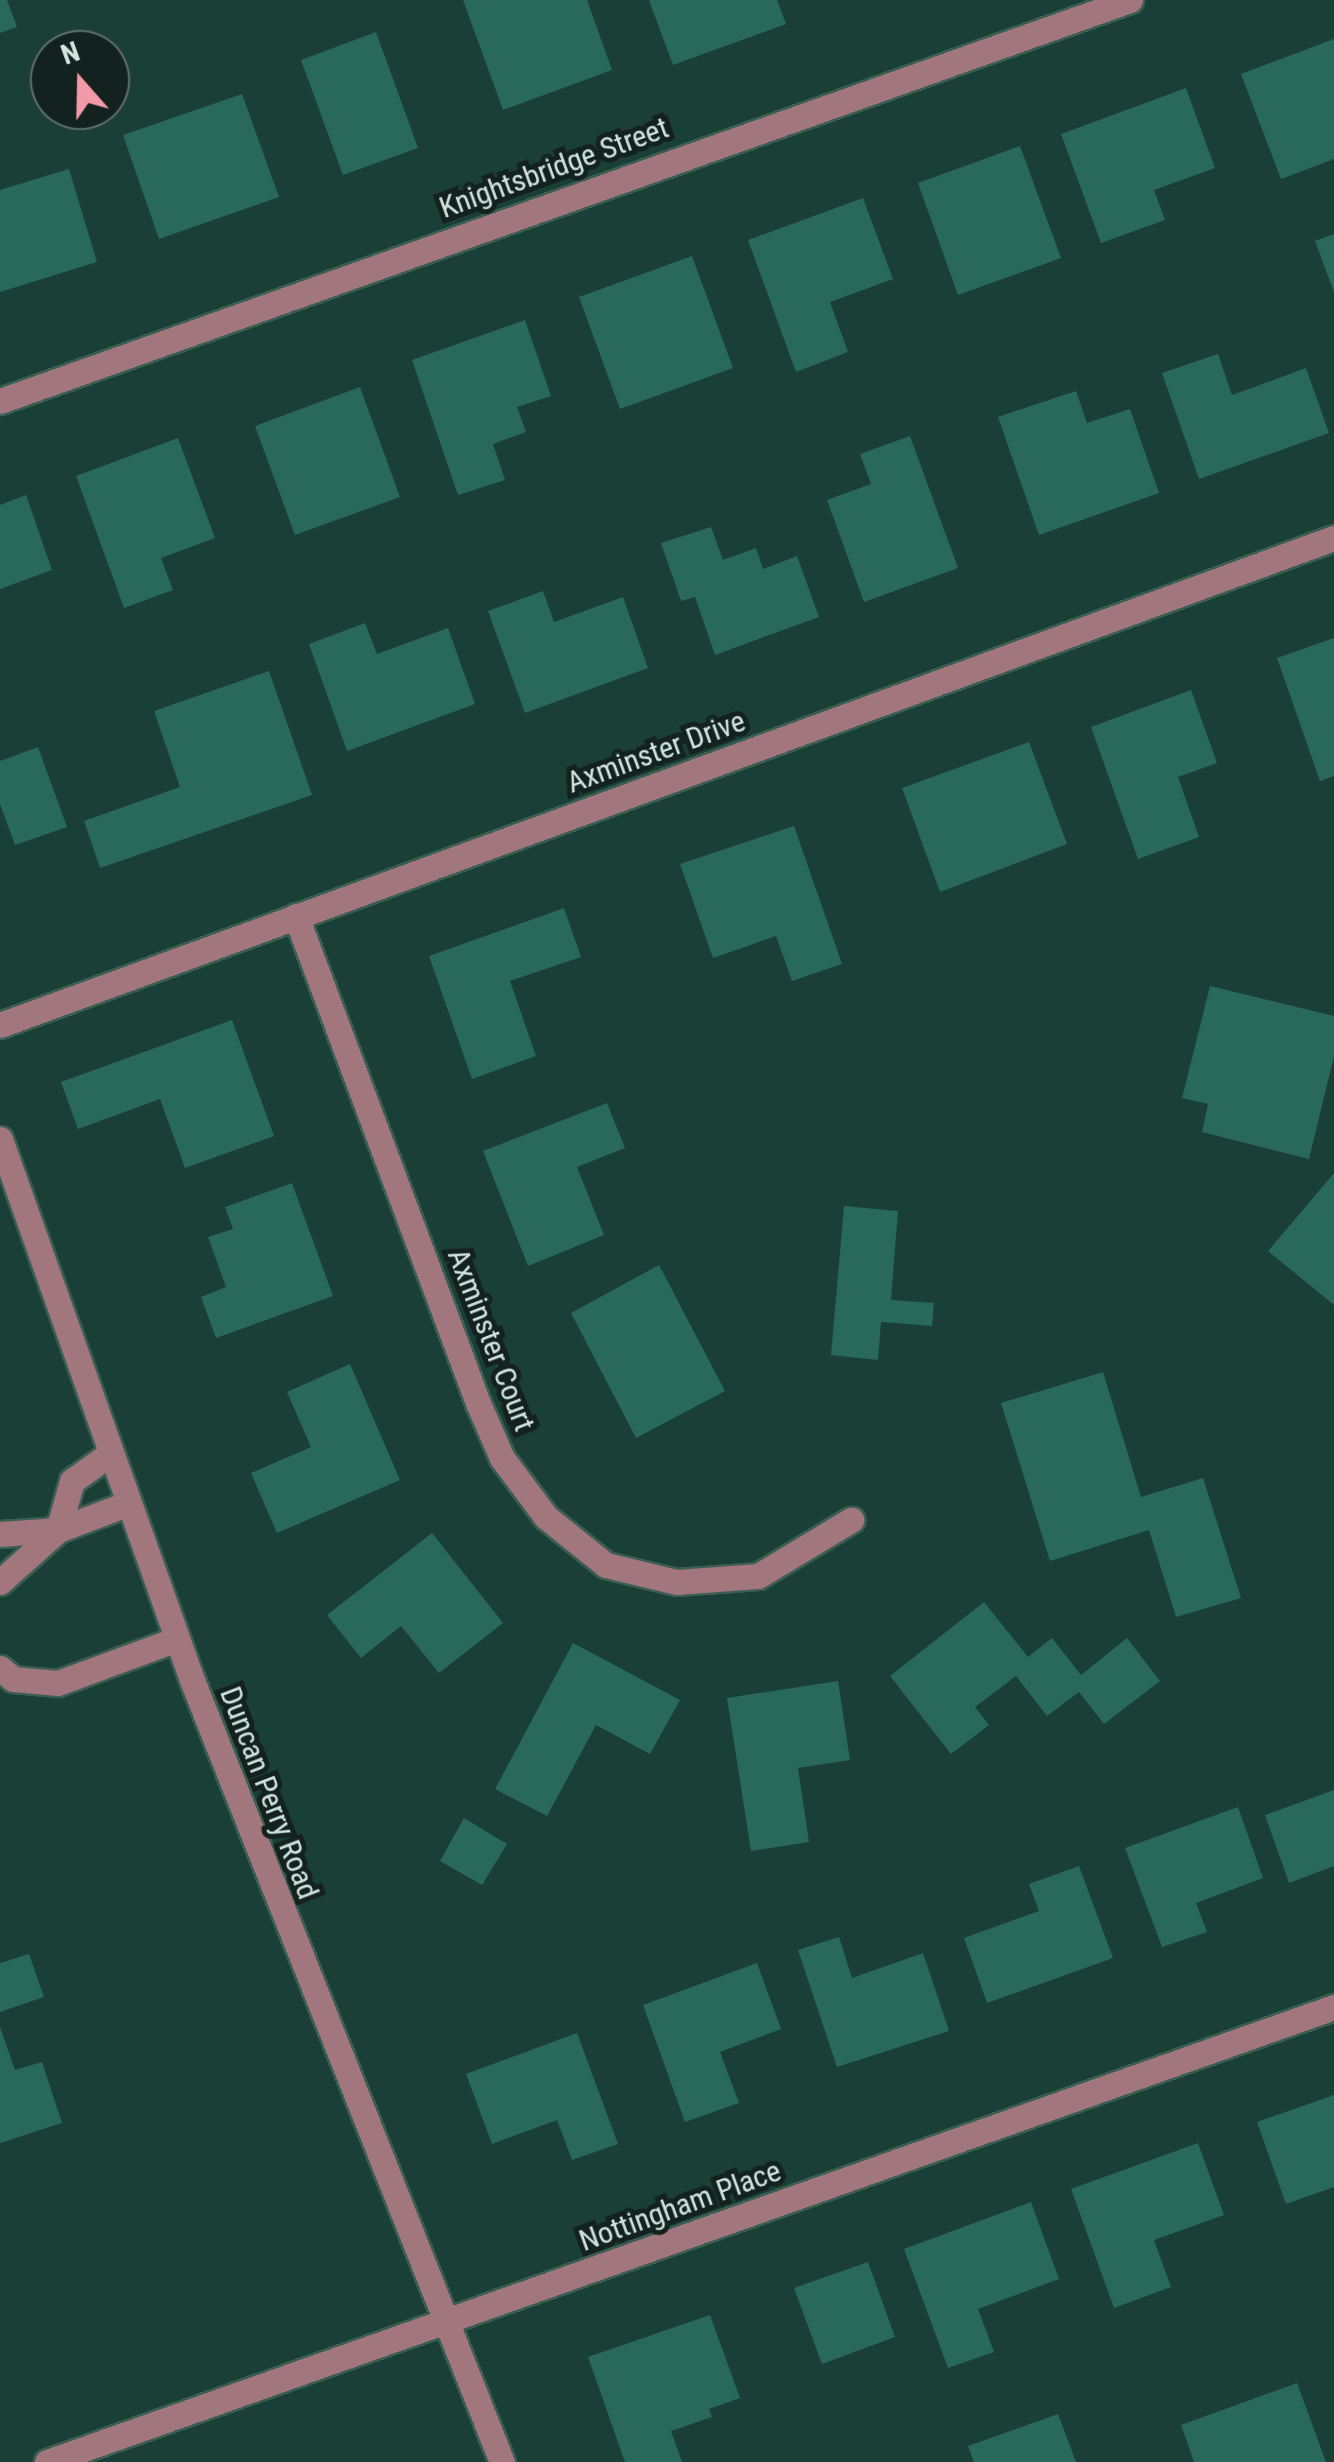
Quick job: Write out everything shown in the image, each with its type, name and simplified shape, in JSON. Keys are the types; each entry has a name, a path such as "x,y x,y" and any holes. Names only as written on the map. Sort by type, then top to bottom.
{"street":[{"name":"Knightsbridge Street","path":"0,401 1130,0"},
{"name":"Axminster Drive","path":"0,1025 1334,538"},
{"name":"Axminster Court","path":"296,916 478,1403 502,1458 546,1517 606,1564 677,1582 758,1576 851,1520"},
{"name":"Duncan Perry Road","path":"0,1139 177,1639 314,2002 450,2322 502,2462"},
{"path":"0,1582 58,1530 72,1481 111,1453"},
{"path":"0,1534 58,1530 129,1503"},
{"path":"0,1668 13,1679 58,1683 177,1639"},
{"name":"Nottingham Place","path":"47,2462 283,2374 450,2322 1334,2007"}],"building":[{"path":"0,0 7,0 17,27 0,33"},
{"path":"463,0 587,0 612,70 503,110"},
{"path":"649,0 777,0 786,24 673,65"},
{"path":"376,32 418,148 343,175 301,60"},
{"path":"1334,39 1334,159 1281,179 1241,74"},
{"path":"1186,88 1215,168 1154,190 1165,220 1101,243 1061,134"},
{"path":"242,94 279,197 159,239 123,135"},
{"path":"1020,146 1061,258 958,295 918,183"},
{"path":"69,169 97,262 0,292 0,190"},
{"path":"863,198 893,279 830,302 848,352 796,372 748,240"},
{"path":"1334,234 1334,292 1315,241"},
{"path":"692,256 733,368 620,409 579,297"},
{"path":"525,320 551,396 517,407 526,432 493,444 505,480 458,495 412,360"},
{"path":"1218,354 1232,395 1306,368 1329,433 1199,479 1162,373"},
{"path":"360,387 400,497 295,535 255,426"},
{"path":"1076,391 1087,423 1130,409 1159,493 1039,535 998,417"},
{"path":"910,436 958,568 864,602 827,500 871,484 860,454"},
{"path":"178,438 215,538 161,558 173,590 124,608 76,476"},
{"path":"26,495 52,570 0,589 0,505"},
{"path":"711,527 723,560 756,548 763,569 797,556 819,617 715,655 695,597 681,601 661,543"},
{"path":"543,591 554,622 623,597 648,668 525,713 488,611"},
{"path":"365,623 377,654 448,628 475,704 347,751 309,644"},
{"path":"1334,638 1334,776 1320,781 1277,658"},
{"path":"269,671 312,795 100,868 84,821 180,787 154,711"},
{"path":"1191,690 1217,763 1178,777 1199,837 1138,859 1091,727"},
{"path":"1029,742 1067,844 940,892 902,788"},
{"path":"38,747 67,827 15,845 0,804 0,761"},
{"path":"794,826 842,964 792,981 776,936 713,958 680,864"},
{"path":"564,908 581,957 510,981 536,1056 472,1079 429,956"},
{"path":"1210,986 1334,1016 1334,1056 1309,1159 1202,1132 1208,1104 1182,1098"},
{"path":"232,1020 274,1136 185,1168 160,1099 78,1129 61,1082"},
{"path":"607,1103 625,1148 577,1167 604,1235 528,1266 483,1151"},
{"path":"1334,1173 1334,1305 1268,1251"},
{"path":"292,1183 333,1296 216,1338 201,1297 226,1287 208,1237 233,1229 225,1207"},
{"path":"844,1206 898,1211 891,1300 934,1303 932,1326 881,1322 878,1360 831,1355"},
{"path":"659,1265 725,1391 636,1438 571,1313"},
{"path":"350,1364 400,1480 277,1533 251,1473 311,1447 287,1392"},
{"path":"1103,1372 1141,1497 1203,1478 1241,1598 1176,1617 1149,1530 1050,1561 1001,1403"},
{"path":"432,1533 503,1623 439,1673 401,1626 361,1658 327,1615"},
{"path":"984,1602 1028,1657 1052,1638 1081,1675 1127,1638 1160,1681 1104,1724 1079,1692 1047,1716 1016,1676 975,1707 989,1725 951,1754 890,1676"},
{"path":"573,1643 680,1700 650,1754 596,1725 547,1816 495,1789"},
{"path":"838,1681 850,1760 798,1768 809,1842 751,1851 727,1698"},
{"path":"1334,1790 1334,1866 1289,1883 1265,1815"},
{"path":"1238,1807 1263,1878 1196,1903 1207,1932 1162,1947 1125,1848"},
{"path":"464,1818 507,1844 482,1885 440,1861"},
{"path":"1079,1866 1113,1958 987,2003 964,1938 1039,1911 1029,1884"},
{"path":"839,1937 852,1978 923,1953 949,2031 837,2067 798,1950"},
{"path":"29,1954 44,1997 0,2012 0,1963"},
{"path":"757,1963 781,2029 720,2052 739,2103 685,2122 643,2005"},
{"path":"0,2027 15,2070 42,2062 62,2123 0,2143"},
{"path":"577,2033 618,2144 572,2160 557,2120 492,2144 466,2074"},
{"path":"1334,2095 1334,2187 1286,2204 1257,2122"},
{"path":"1198,2143 1224,2215 1154,2240 1171,2287 1114,2308 1071,2189"},
{"path":"1031,2202 1059,2279 978,2309 994,2352 948,2368 904,2249"},
{"path":"868,2262 895,2337 822,2364 794,2288"},
{"path":"710,2315 740,2398 709,2409 712,2417 671,2431 682,2462 625,2462 588,2357"},
{"path":"1297,2383 1326,2462 1194,2462 1181,2425"},
{"path":"1058,2414 1076,2462 974,2462 968,2446"}]}
